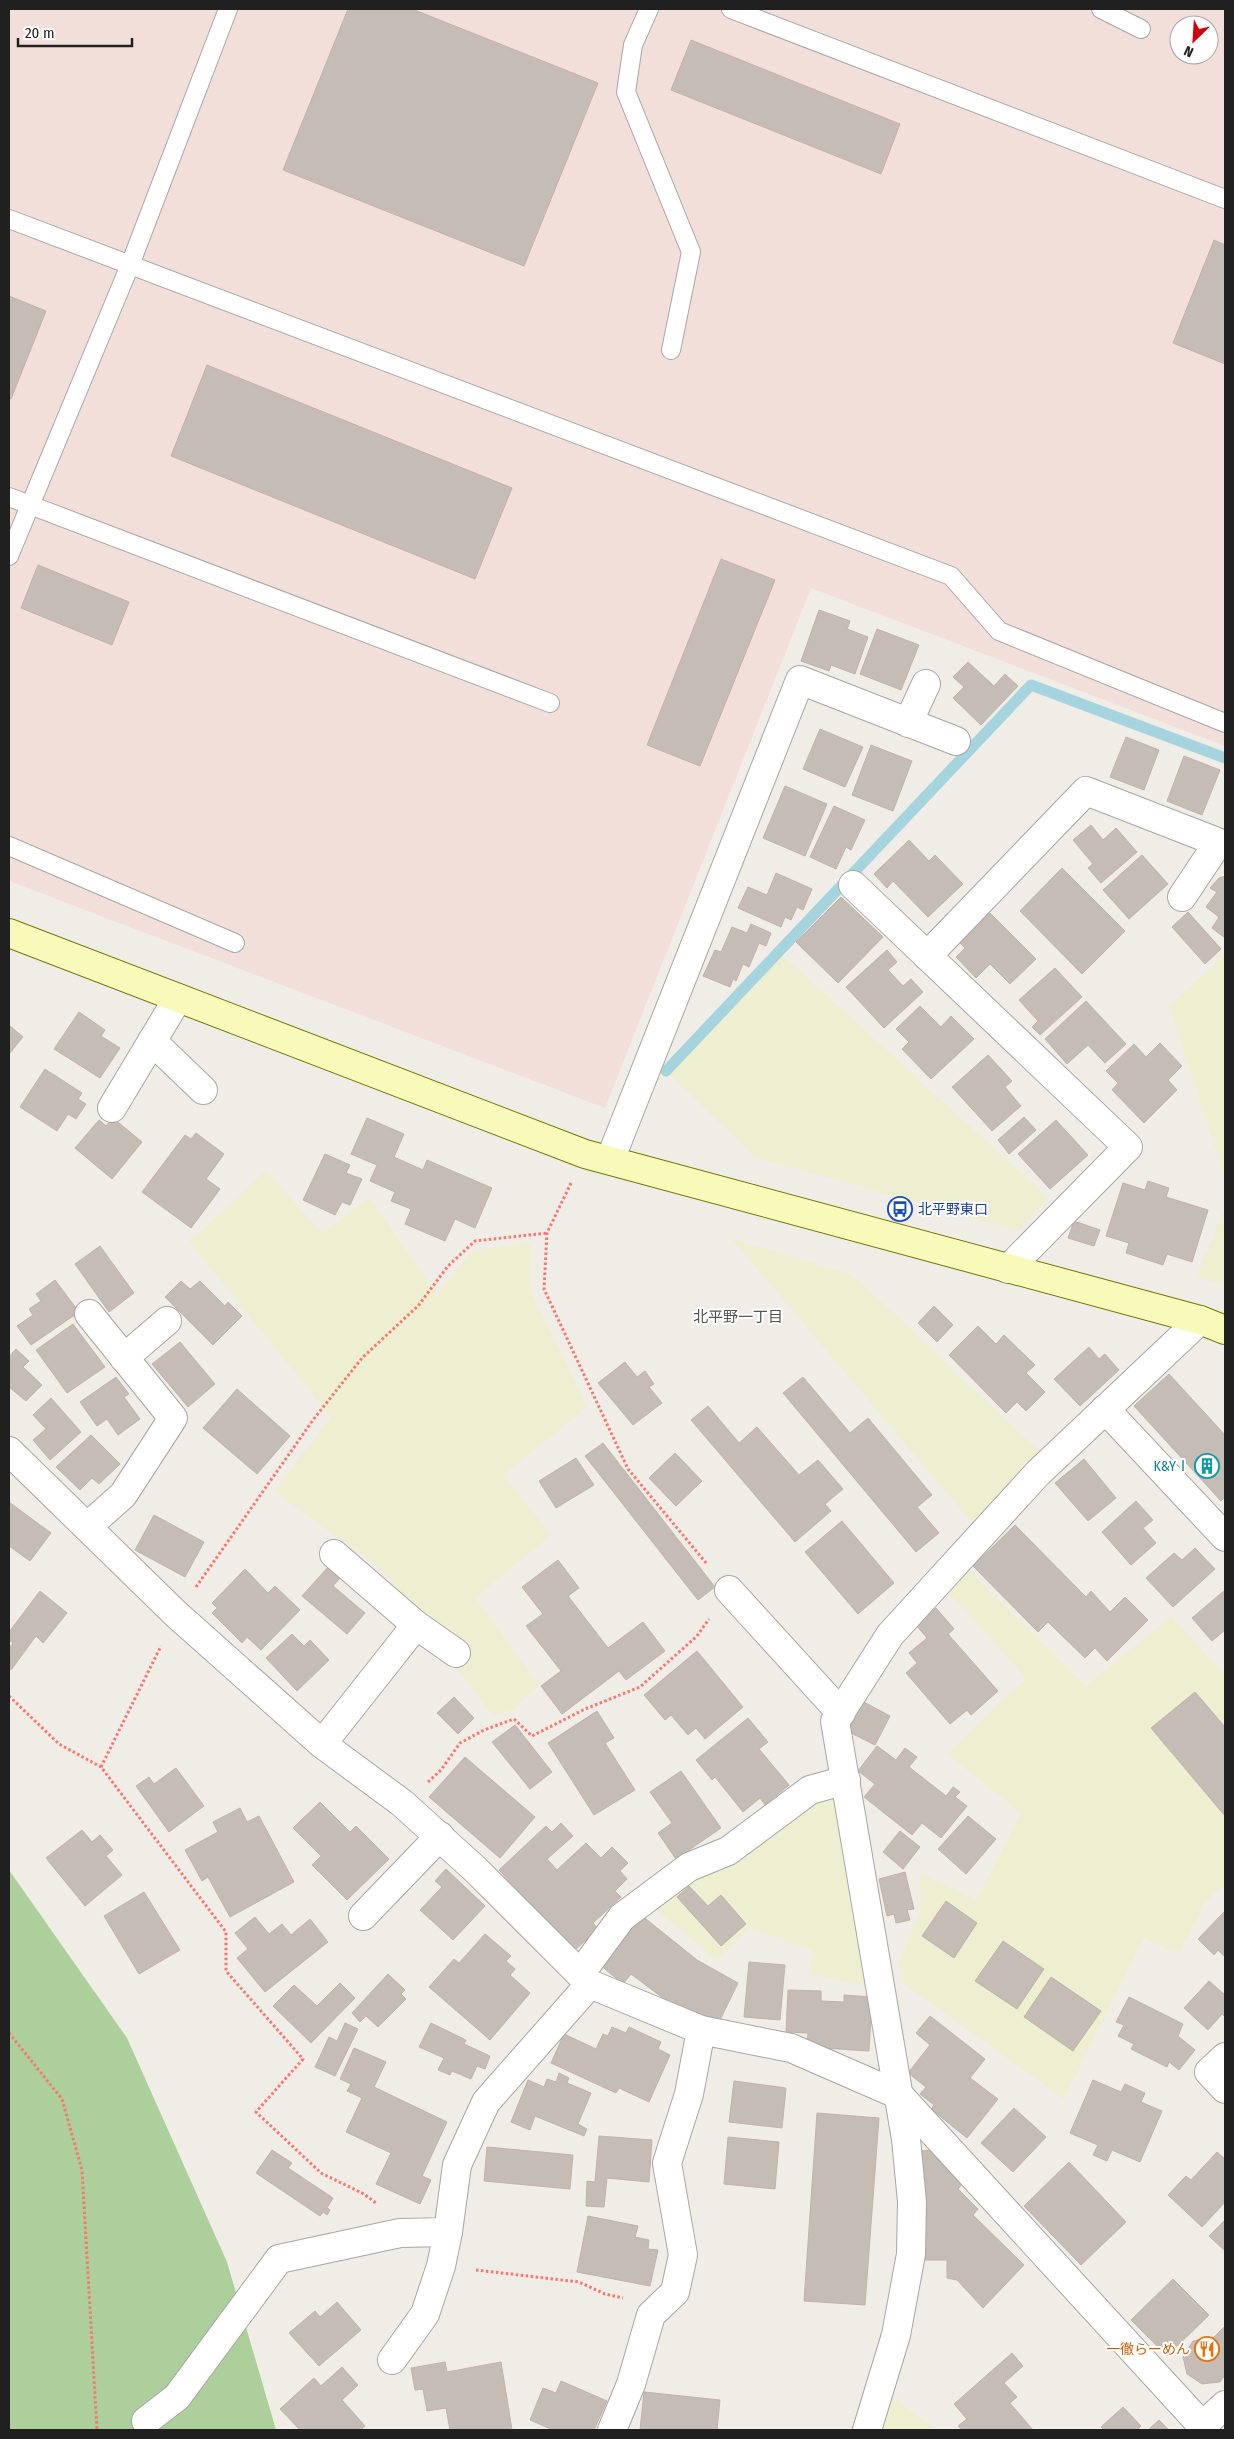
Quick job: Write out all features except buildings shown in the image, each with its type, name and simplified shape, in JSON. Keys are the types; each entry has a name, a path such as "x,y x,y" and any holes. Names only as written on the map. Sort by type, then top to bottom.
{"street":[{"path":"597,1157 800,680 956,741"},
{"path":"908,722 926,684"},
{"path":"927,956 1086,791 1222,844 1182,897"},
{"path":"852,885 1128,1147 1008,1269"},
{"path":"9,933 597,1157 1219,1327"},
{"path":"112,1108 178,998"},
{"path":"152,1041 203,1090"},
{"path":"87,1527 123,1495 173,1418 89,1314"},
{"path":"124,1358 167,1321"},
{"path":"867,2430 896,2335 911,2254 912,2202 906,2138 835,1721 890,1635 1038,1473 1105,1409 1219,1327"},
{"path":"1105,1409 1225,1537"},
{"path":"9,1452 176,1614 322,1744 402,1803 440,1836 585,1979 701,2030 791,2048 899,2095 1204,2428 1225,2405"},
{"path":"334,1554 416,1625 456,1653"},
{"path":"729,1590 841,1713"},
{"path":"322,1744 416,1625"},
{"path":"392,2360 425,2314 441,2266 448,2232 457,2165 486,2102 585,1979 622,1916 689,1867 728,1851 810,1790 846,1780"},
{"path":"362,1916 440,1836"},
{"path":"612,2430 632,2384 652,2315 674,2292 682,2255 667,2162 689,2094 701,2030"},
{"path":"1225,2057 1209,2072 1225,2088"},
{"path":"146,2421 177,2397 278,2259 400,2232 448,2232"}],"lane":[{"path":"9,556 130,265 228,9"},
{"path":"649,9 633,45 626,92 691,252 671,350"},
{"path":"731,9 1225,199"},
{"path":"1101,9 1141,28"},
{"path":"9,219 951,576 999,631 1225,722"},
{"path":"9,496 550,703"},
{"path":"9,846 235,944"}],"path":[{"path":"402,1803 441,1770 460,1743 484,1730 514,1719 532,1736 585,1709 640,1687 697,1636 729,1590 628,1469 544,1289 547,1233 597,1157"},
{"path":"101,1767 176,1614 313,1420 362,1358 418,1306 448,1266 475,1241 547,1233"},
{"path":"9,1696 59,1744 101,1767 226,1932 226,1971 303,2059 256,2112 321,2172 364,2194 417,2233"},
{"path":"9,2033 62,2099 82,2170 97,2430"},
{"path":"441,2266 579,2282 605,2294 660,2306"}],"shaded area":[{"path":"9,9 1225,9 1225,746 811,588 605,1108 9,881"}],"green space":[{"path":"777,950 1048,1198 1018,1231 755,1157 666,1071"},
{"path":"1225,954 1225,1180 1169,1006"},
{"path":"266,1170 322,1233 369,1198 437,1294 471,1252 531,1242 530,1290 587,1407 503,1475 551,1535 475,1598 539,1685 513,1710 493,1715 383,1571 274,1491 331,1417 189,1242"},
{"path":"1225,1208 1225,1286 1196,1277"},
{"path":"732,1239 850,1274 1040,1452 973,1524"},
{"path":"964,1566 1086,1686 1171,1616 1225,1675 1225,1884 1206,1901 1178,1954 1144,1938 1064,2099 904,1984 898,1964 920,1911 921,1873 976,1900 1021,1813 947,1754 1026,1678 947,1591"},
{"path":"829,1796 837,1802 879,1987 810,1975 813,1951 749,1928 717,1960 650,1905 744,1840"},
{"path":"9,1870 127,2038 227,2262 276,2430 9,2430"},
{"path":"890,2395 936,2430 878,2430"}],"waterway":[{"path":"666,1071 1031,685 1225,758"}],"place":[{"name":"北平野東口","path":"900,1209"},
{"name":"K&YⅠ","path":"1207,1466"},
{"name":"一徹らーめん","path":"1207,2349"}],"district":[{"name":"北平野一丁目","path":"738,1317"}]}
